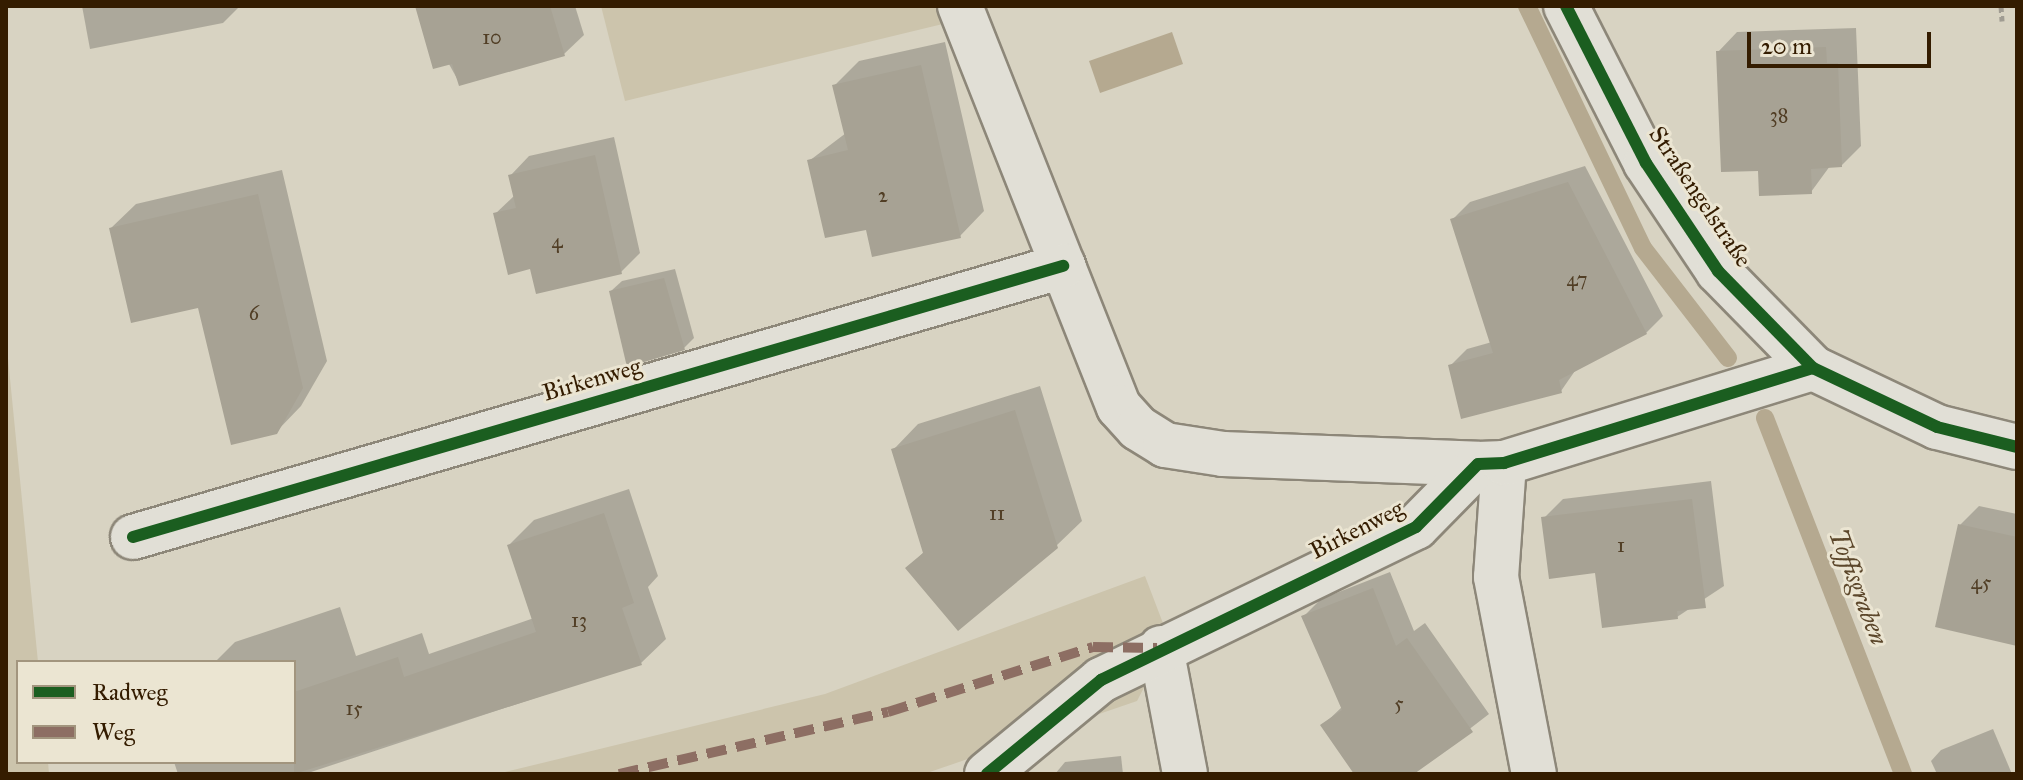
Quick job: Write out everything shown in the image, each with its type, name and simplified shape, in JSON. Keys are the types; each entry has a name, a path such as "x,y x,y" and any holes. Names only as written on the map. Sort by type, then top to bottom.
{"street":[{"name":"Birkenweg","path":"960,6 1119,407 1165,445 1312,460 1491,464 1813,368"},
{"name":"Straßengelstraße","path":"1566,6 1646,163 1718,271 1813,368 1937,427 2017,447"},
{"name":"Birkenweg","path":"133,537 1063,266"},
{"name":"Birkenweg","path":"987,774 1101,680 1161,648 1416,527 1491,464"},
{"path":"1491,464 1496,577 1534,774"},
{"path":"1161,648 1185,774"}],"path":[{"path":"2001,6 2002,21"}],"shaded area":[{"path":"601,6 945,6 951,22 625,101"},
{"path":"1172,32 1183,64 1100,93 1089,61"},
{"path":"6,338 38,660 16,660 16,764 48,764 49,774 6,774"},
{"path":"1145,576 1169,639 1137,701 924,774 497,774 825,694"}],"building":[{"path":"415,6 550,6 565,56 459,86 452,64 433,69"},
{"path":"1826,47 1827,63 1838,63 1842,167 1811,169 1812,194 1759,196 1758,171 1721,172 1716,51"},
{"path":"921,65 961,238 872,257 866,230 825,238 807,160 848,150 832,85"},
{"path":"595,155 622,274 536,294 530,269 508,275 493,213 516,208 508,175"},
{"path":"1568,182 1647,334 1559,380 1562,393 1461,419 1448,365 1493,353 1450,219"},
{"path":"258,194 303,388 277,434 231,445 198,308 131,323 109,228"},
{"path":"664,278 685,350 627,367 609,291"},
{"path":"1015,410 1058,548 958,631 905,568 923,553 891,449"},
{"path":"1692,499 1706,608 1677,611 1678,619 1602,628 1595,573 1549,579 1541,517"},
{"path":"604,513 634,603 622,608 642,665 294,774 296,691 398,657 404,677 536,632 507,545"},
{"path":"1958,524 2017,537 2017,646 1935,627"},
{"path":"1373,588 1396,646 1407,638 1473,732 1414,774 1354,774 1320,725 1342,710 1301,616"}],"waterway":[{"name":"Toffisgraben","path":"1527,6 1643,248 1728,358"},
{"name":"Toffisgraben","path":"1765,418 1903,774"}],"marked path":[{"path":"619,774 888,712 1093,647 1157,648"}],"cycle path":[{"path":"1566,6 1646,163 1718,271 1813,368 1937,427 2017,447"},
{"path":"133,537 1063,266"},
{"path":"987,774 1101,680 1416,527 1478,464 1504,463 1813,368"}]}
